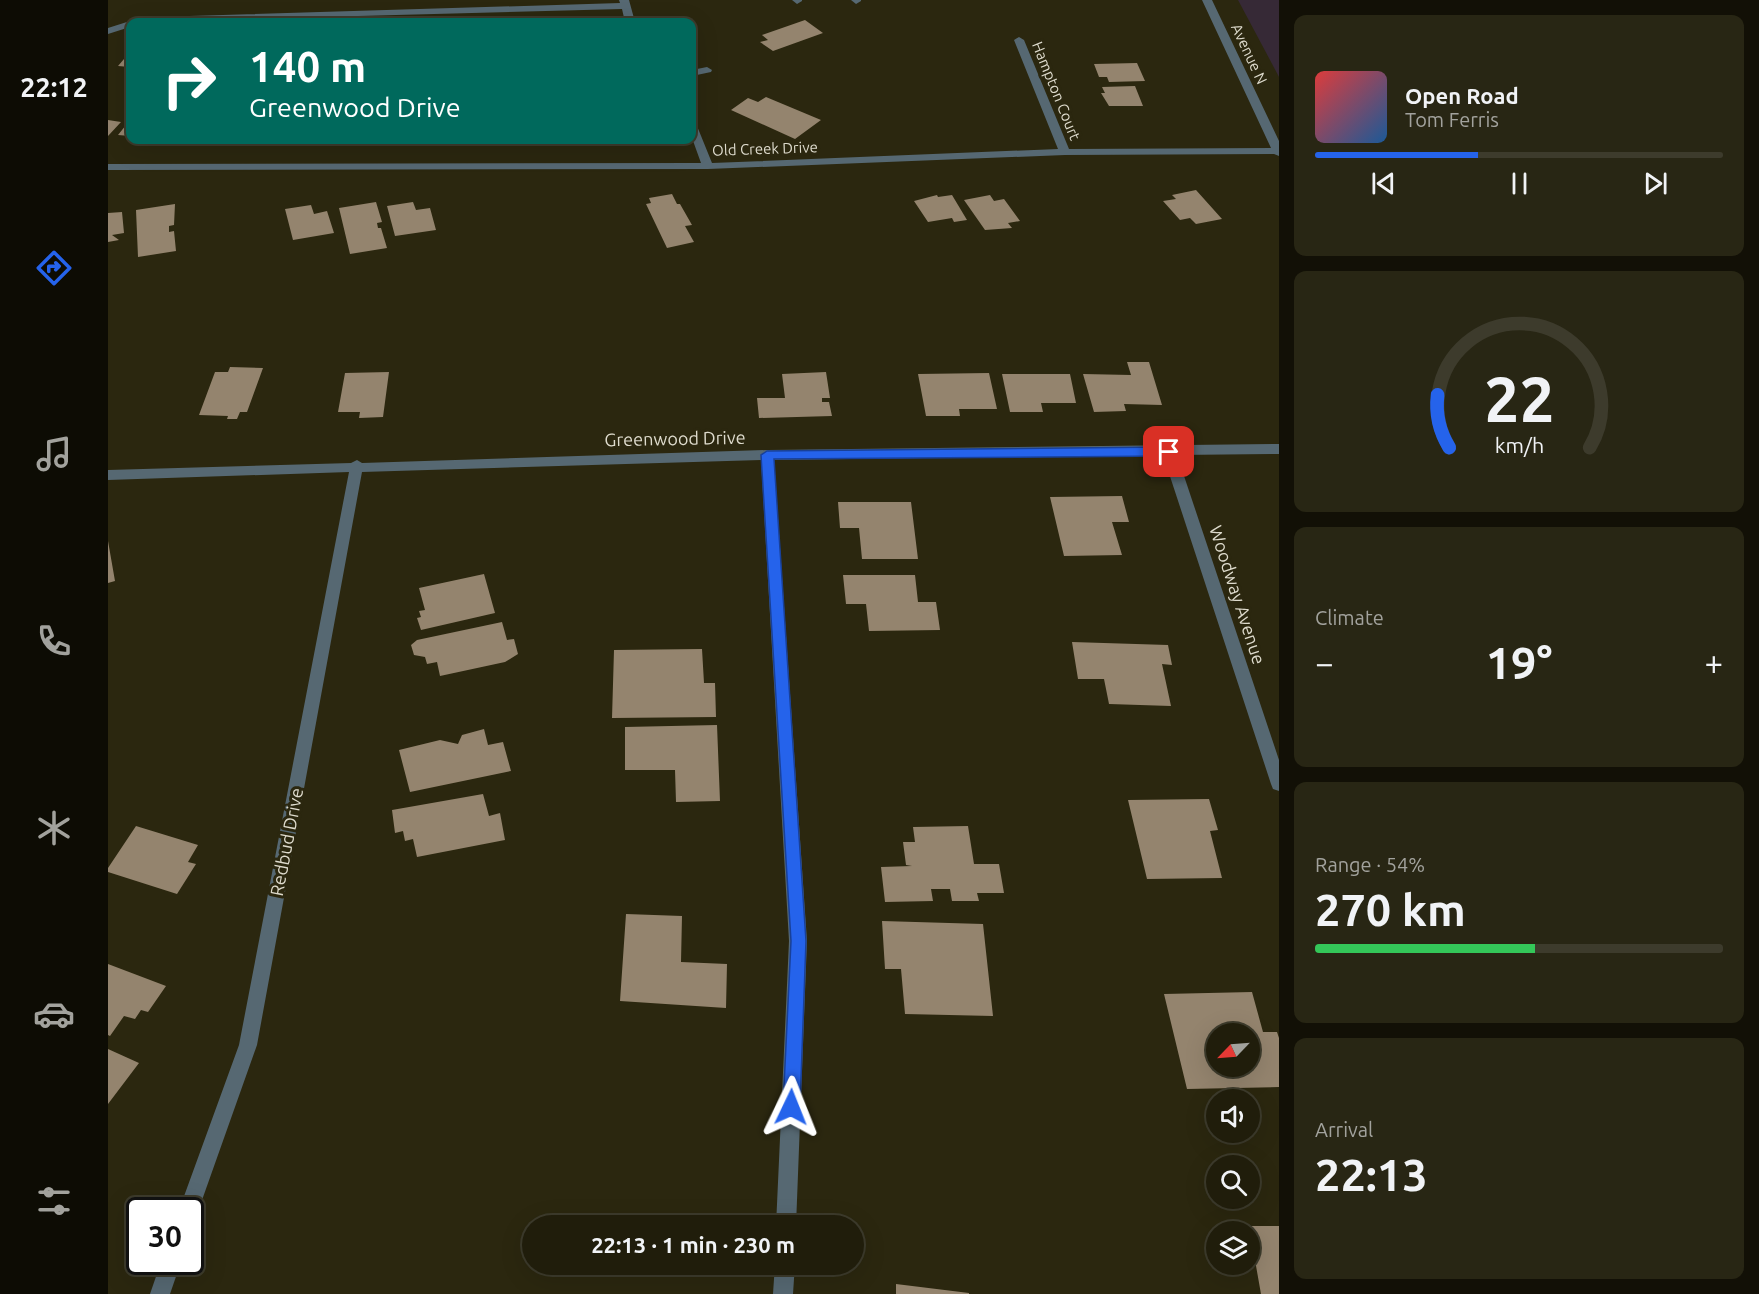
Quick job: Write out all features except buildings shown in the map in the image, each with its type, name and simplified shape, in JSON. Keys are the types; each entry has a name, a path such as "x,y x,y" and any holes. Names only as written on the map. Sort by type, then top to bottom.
{"street":[{"name":"Avenue N","path":"1207,0 1279,152"},
{"path":"221,18 625,3 629,18"},
{"path":"108,31 126,25"},
{"name":"Hampton Court","path":"1019,40 1065,152"},
{"path":"696,72 707,70"},
{"path":"696,136 708,166"},
{"name":"Old Creek Drive","path":"108,167 708,166 1065,152 1279,152"},
{"name":"Greenwood Drive","path":"108,474 357,465 767,455 1279,449"},
{"name":"Woodway Avenue","path":"1169,452 1279,784"},
{"path":"767,455 798,941 786,1215"},
{"name":"Redbud Drive","path":"194,1197 248,1045 357,465"},
{"path":"160,1294 167,1275"},
{"path":"783,1294 784,1275"}],"shaded area":[{"path":"1238,0 1279,0 1279,77"}],"route":[{"path":"791,1107 798,941 767,455 1169,452"}]}
